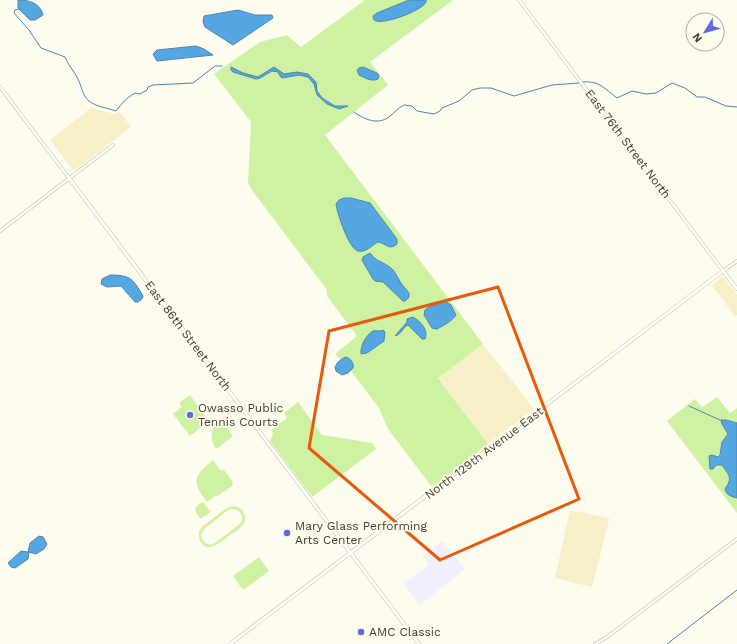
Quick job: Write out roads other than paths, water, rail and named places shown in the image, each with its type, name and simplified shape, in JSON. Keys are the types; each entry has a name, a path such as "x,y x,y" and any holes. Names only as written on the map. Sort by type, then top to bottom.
{"main road":[{"name":"East 86th Street North","path":"69,178 419,644"},
{"name":"East 76th Street North","path":"724,271 737,289"},
{"name":"North 129th Avenue East","path":"230,644 724,271"}],"street":[{"name":"East 76th Street North","path":"519,0 724,271"},
{"name":"East 86th Street North","path":"0,87 69,178"},
{"path":"0,231 113,145"},
{"name":"North 129th Avenue East","path":"724,271 737,261"},
{"path":"595,644 600,642 737,539"}],"water":[{"path":"18,0 34,3 42,11 43,15 35,20 30,20 18,8"},
{"path":"409,0 426,0 426,2 423,6 401,17 385,21 374,20 373,16 377,13"},
{"path":"238,10 255,15 272,15 273,18 233,45 205,27 203,22 204,16"},
{"path":"196,46 213,55 157,61 153,54 157,50"},
{"path":"231,67 243,73 258,77 274,67 284,74 297,72 308,74 316,82 317,91 322,98 335,106 348,106 339,109 327,104 317,95 314,84 308,77 299,75 282,78 278,72 272,71 256,79 233,72"},
{"path":"363,67 377,73 379,75 378,79 371,80 359,75 357,70"},
{"path":"351,198 370,203 397,239 397,244 390,247 378,242 364,251 358,251 355,249 347,238 337,209 336,204 339,200"},
{"path":"370,253 376,259 391,268 394,272 409,294 409,297 405,301 403,301 383,282 375,281 373,279 362,260 363,257"},
{"path":"110,275 123,276 131,279 143,296 142,299 135,302 121,286 107,287 101,284 102,279"},
{"path":"445,301 451,305 456,315 450,321 437,329 432,328 424,315 425,310 430,306 438,305"},
{"path":"413,317 421,323 425,329 425,339 422,339 408,325 395,336 407,322 407,319"},
{"path":"383,330 385,332 384,341 367,353 361,354 363,344 368,335 373,331"},
{"path":"345,357 352,361 353,368 348,373 342,375 336,371 335,367 338,362"},
{"path":"721,420 737,423 737,498 727,493 725,489 729,482 729,477 727,471 722,465 716,465 713,469 710,469 709,456 712,455 718,457 720,455 722,442 728,434"},
{"path":"39,536 43,537 47,544 44,549 36,554 29,552 28,559 15,568 11,567 8,563 21,551 28,552 30,543"}],"waterway":[{"path":"19,9 15,10 14,13 29,30 41,48 65,57 78,79 83,94 89,101 101,107 116,111 129,97 135,93 140,94 147,90 148,87 153,85 193,83 215,66 222,66"},
{"path":"582,82 593,82 605,88 617,98 632,91 646,94 656,93 672,83 685,88 697,97 705,97 726,106 737,107"},
{"path":"354,112 367,119 380,121 389,117 404,105 412,106 417,111 434,114 442,108 459,101 472,90 480,88 491,88 514,96 552,85 579,83"},
{"path":"689,406 722,421"},
{"path":"667,644 737,590"}],"place":[{"name":"Owasso Public Tennis Courts","path":"190,415"},
{"name":"Mary Glass Performing Arts Center","path":"287,533"},
{"name":"AMC Classic","path":"361,632"}]}
